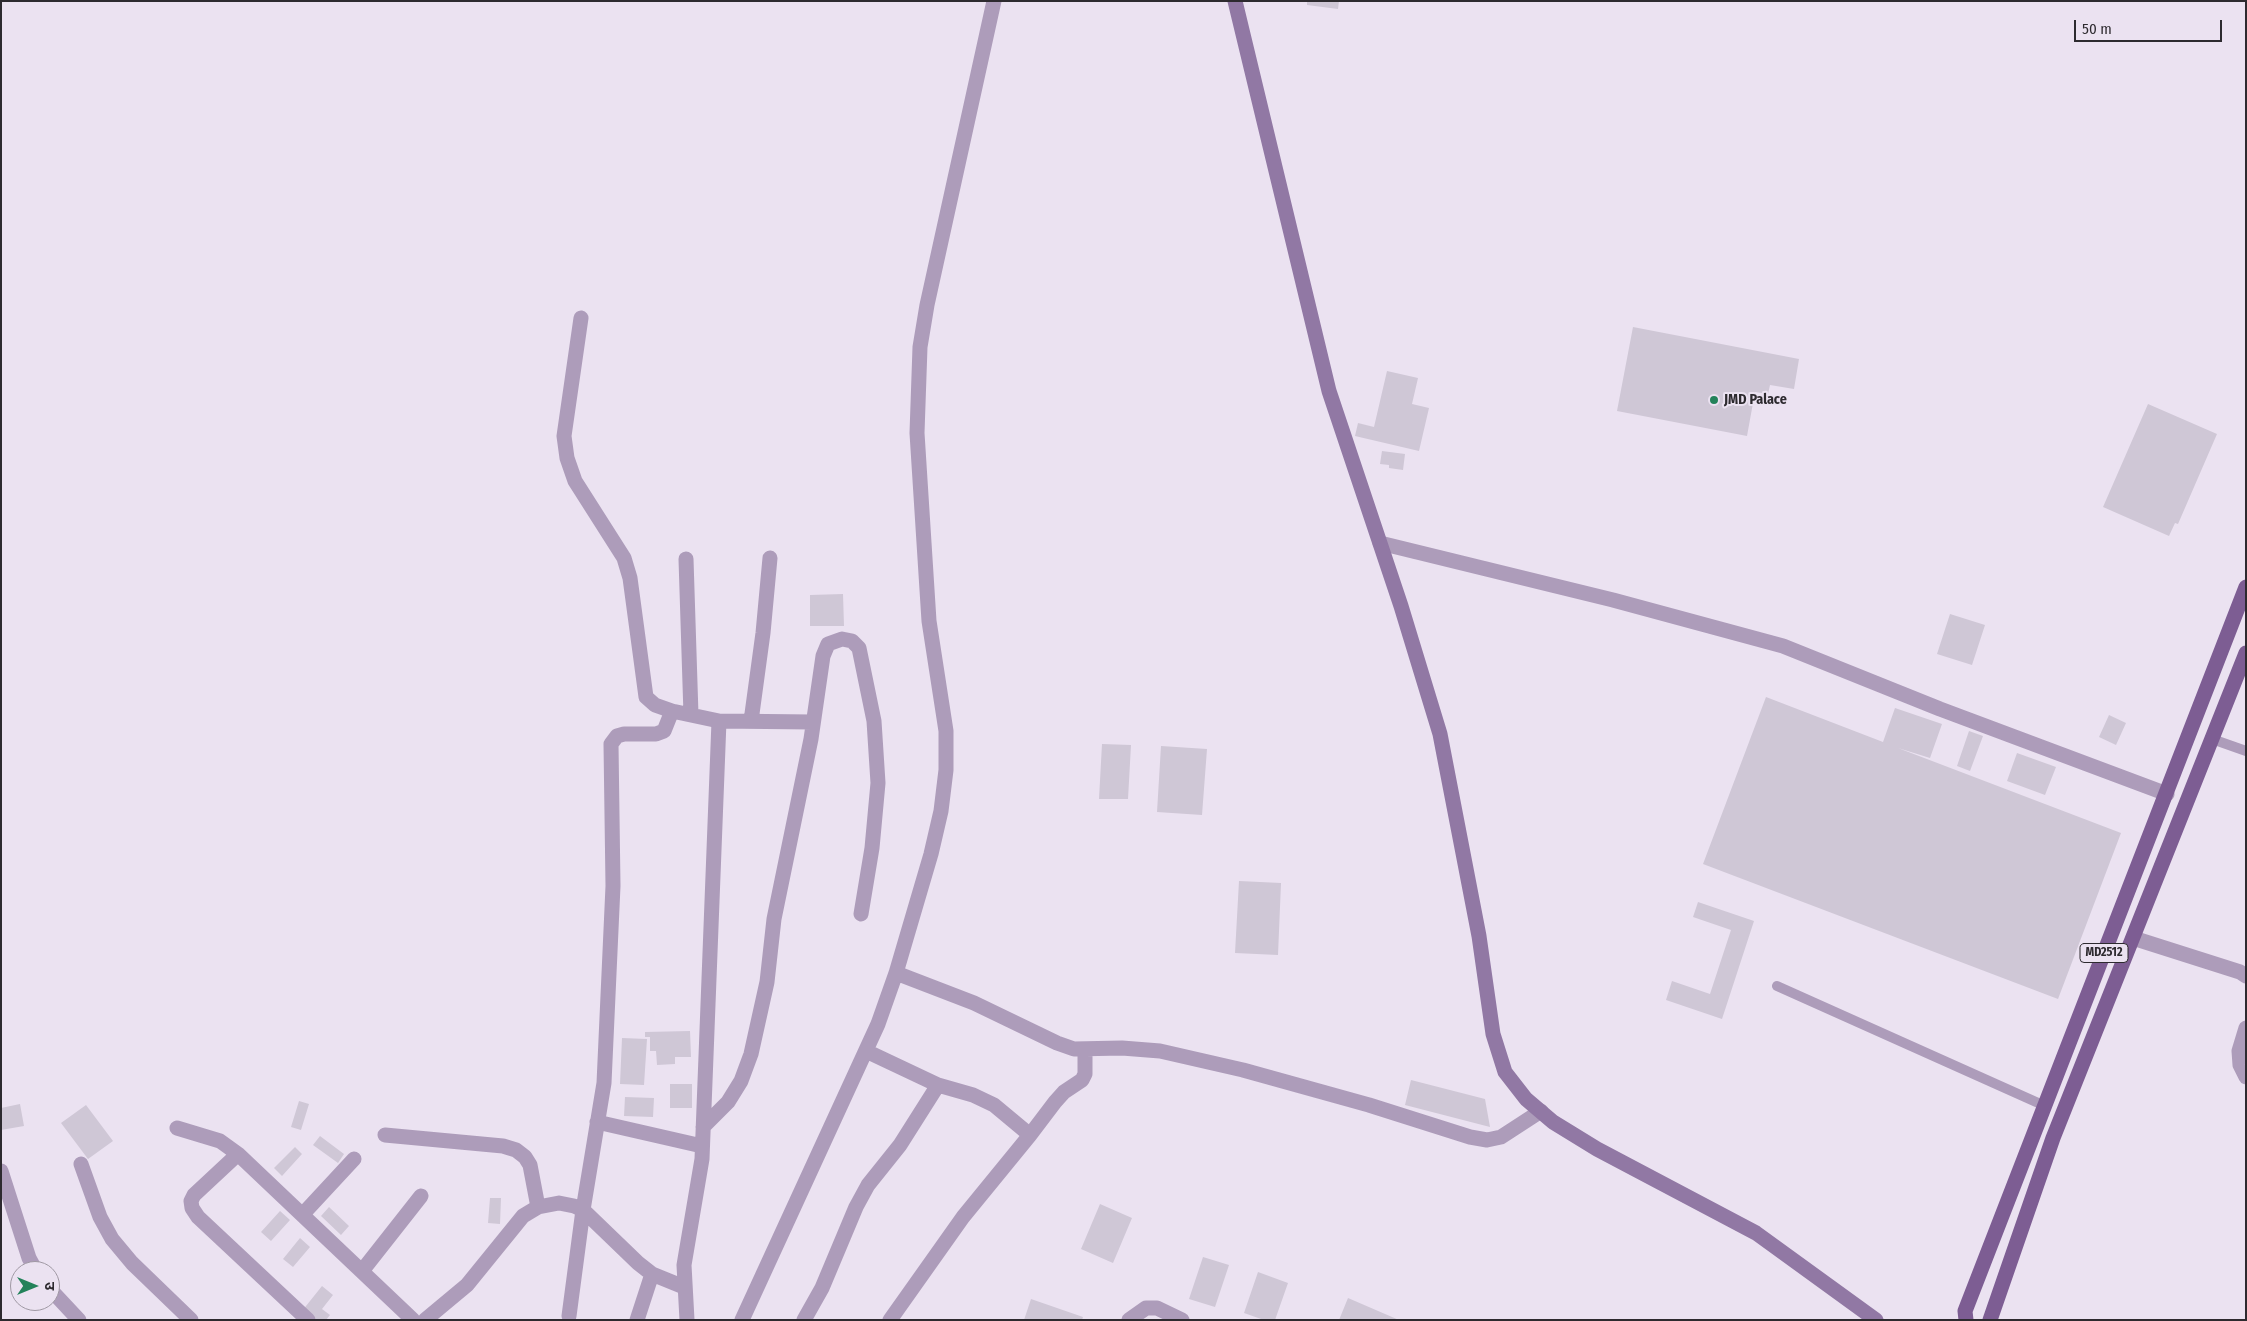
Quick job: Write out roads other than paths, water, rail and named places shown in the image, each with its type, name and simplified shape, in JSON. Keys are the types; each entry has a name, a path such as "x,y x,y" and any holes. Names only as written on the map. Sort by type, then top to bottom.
{"main road":[{"name":"MD2512","path":"1966,1320 1965,1311 2246,587"},
{"name":"MD2512","path":"1990,1320 2053,1138 2246,652"}],"street":[{"path":"742,1320 878,1024 896,973 931,854 941,811 946,770 946,731 929,621 917,433 920,347 929,295 994,1"},
{"path":"1235,1 1329,391 1380,543 1440,734 1479,936 1493,1034 1505,1072 1526,1099 1553,1122 1597,1149 1756,1233 1876,1320"},
{"path":"581,318 564,436 567,458 575,481 624,558 630,578 646,696 656,705 672,711 719,721 813,722"},
{"path":"1380,543 1613,600 1783,646 1940,709 2167,794"},
{"path":"751,721 763,633 770,558"},
{"path":"686,559 691,715"},
{"path":"703,1127 728,1102 741,1081 751,1054 765,990 774,919 813,722 823,656 828,644 842,639 852,642 858,648 874,721 878,783 872,848 861,914"},
{"path":"569,1316 583,1210 604,1082 613,886 612,744 617,736 624,734 656,734 664,731 672,711"},
{"path":"687,1320 684,1265 702,1146 719,721"},
{"path":"2133,938 2240,972 2246,976"},
{"path":"896,973 974,1003 1057,1043 1086,1062"},
{"path":"2246,1028 2239,1051 2240,1065 2246,1077"},
{"path":"1086,1062 1122,1048 1160,1051 1261,1075 1369,1105 1470,1137 1487,1140 1502,1137 1541,1111"},
{"path":"866,1051 938,1085 973,1095 994,1105 1030,1135"},
{"path":"890,1320 962,1217 1055,1102 1064,1092 1079,1084 1086,1062"},
{"path":"804,1320 822,1288 856,1207 868,1185 900,1144 938,1085"},
{"path":"597,1122 702,1146"},
{"path":"177,1128 220,1141 238,1154 413,1320"},
{"path":"385,1135 503,1146 516,1150 525,1157 530,1165 538,1207"},
{"path":"238,1154 194,1195 191,1202 192,1208 198,1217 308,1320"},
{"path":"303,1214 354,1159"},
{"path":"81,1164 100,1217 112,1239 132,1263 191,1320"},
{"path":"1,1171 31,1261"},
{"path":"362,1271 421,1196"},
{"path":"425,1320 467,1285 523,1216 538,1207 559,1203 583,1210 652,1274 684,1287"},
{"path":"637,1320 652,1274"},
{"path":"60,1300 79,1320"},
{"path":"1129,1320 1146,1308 1157,1308 1182,1320"}],"lane":[{"path":"2212,739 2246,751"},
{"path":"1777,986 2045,1106"}],"place":[{"name":"JMD Palace","path":"1714,400"}]}
